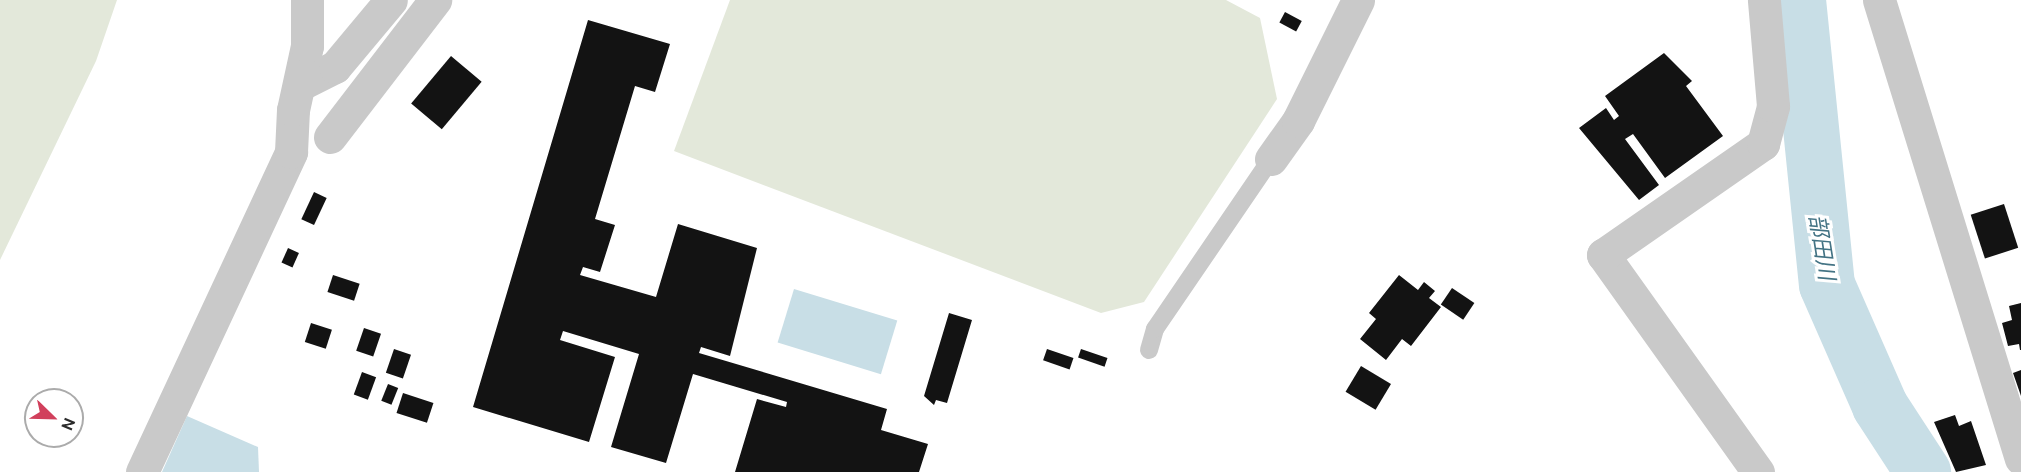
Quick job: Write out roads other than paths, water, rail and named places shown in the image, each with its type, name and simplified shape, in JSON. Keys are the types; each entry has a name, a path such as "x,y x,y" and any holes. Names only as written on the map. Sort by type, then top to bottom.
{"street":[{"path":"142,472 291,152 299,85 307,46 307,0"},
{"path":"299,85 334,67 391,0"},
{"path":"330,137 435,0"},
{"path":"1271,159 1298,121 1358,0"},
{"path":"1758,472 1603,255 1763,144 1773,106 1764,0"},
{"path":"1879,0 2020,451"}],"lane":[{"path":"1149,350 1155,329 1271,159"}],"water":[{"path":"794,289 897,321 881,374 778,343"},
{"path":"187,416 258,447 259,472 162,472"}],"waterway":[{"name":"部田川","path":"1798,0 1827,285 1880,406 1923,472"}]}
